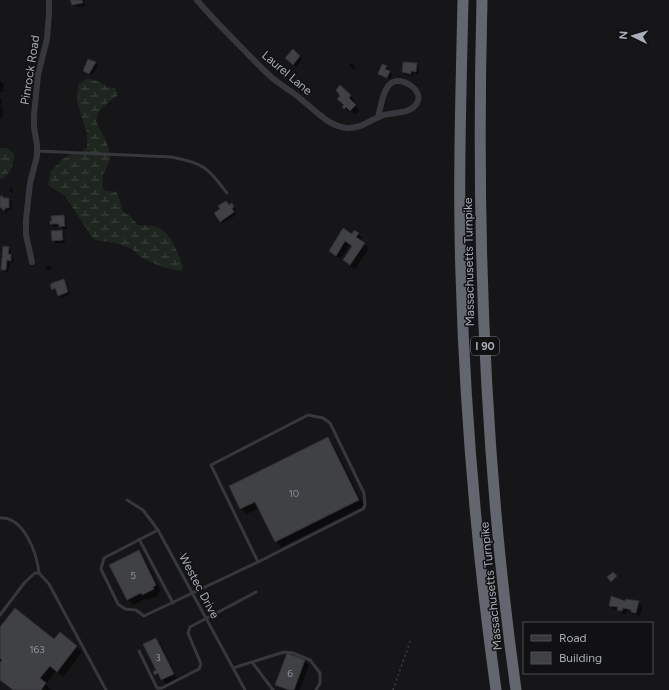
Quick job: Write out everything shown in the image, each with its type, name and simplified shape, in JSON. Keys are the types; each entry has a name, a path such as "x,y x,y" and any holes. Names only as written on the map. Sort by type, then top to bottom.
{"highway":[{"name":"Massachusetts Turnpike","path":"463,0 460,163 461,275 466,379 484,601 496,690"},
{"name":"Massachusetts Turnpike","path":"482,0 480,167 484,338 499,558 516,690"}],"street":[{"name":"Pinrock Road","path":"32,262 26,235 26,225 30,183 36,162 37,151 34,115 38,75 47,39 50,7 49,0"},
{"name":"Laurel Lane","path":"197,0 210,17 271,77 330,122 340,127 354,128 378,117 407,111 417,104 417,94 413,87 409,83 402,81 395,81 389,85 378,117"}],"lane":[{"path":"37,151 171,157 192,161 204,166 227,193"},
{"path":"158,530 104,558 101,569 118,604 125,609 136,610 144,616 258,562 363,509 365,505 364,493 361,486 330,423 322,418 308,415 211,465 258,562"},
{"name":"Westec Drive","path":"127,500 143,510 158,530 245,690"},
{"path":"0,518 4,518 20,525 30,542 38,561 39,573 49,584 106,690"},
{"path":"139,539 173,602"},
{"path":"0,615 25,582 35,573 39,573"},
{"path":"139,651 157,688 162,688 199,669 201,664 188,633 190,627 256,592"},
{"path":"233,668 284,652 293,653 310,660 320,673 320,683 316,690"},
{"path":"252,662 274,690"}],"path":[{"path":"393,690 411,639"}],"green space":[{"path":"87,78 100,82 107,87 115,88 118,95 99,111 97,117 97,123 107,144 110,155 110,160 103,175 102,188 107,191 117,192 123,212 130,216 138,225 154,226 166,233 179,256 183,267 181,271 162,267 142,258 132,249 116,243 96,240 92,237 65,196 48,185 51,171 63,159 71,154 80,154 87,147 87,133 77,102 78,85"},
{"path":"0,148 6,148 14,154 11,169 0,180"}],"building":[{"path":"70,0 82,0 83,3 72,5"},
{"path":"293,49 300,56 293,65 285,58"},
{"path":"88,59 96,62 89,74 83,71"},
{"path":"403,62 417,63 416,72 411,71 411,74 402,72"},
{"path":"382,64 387,66 385,69 390,71 387,78 378,74"},
{"path":"340,85 351,95 349,98 356,105 350,111 346,107 344,109 342,107 344,105 337,99 340,96 336,90"},
{"path":"0,196 3,196 3,198 9,198 9,208 2,210 2,208 0,208"},
{"path":"226,201 229,205 232,203 234,212 220,222 214,213 220,209 218,206"},
{"path":"64,215 65,226 59,227 59,224 50,224 50,221 52,221 51,216"},
{"path":"343,228 352,234 354,230 359,233 356,237 365,243 350,265 343,260 352,246 345,241 336,256 329,251"},
{"path":"62,230 63,240 52,241 51,231"},
{"path":"3,246 9,247 8,254 11,254 11,261 7,260 6,270 1,270"},
{"path":"64,279 68,292 58,296 55,288 52,290 50,285"},
{"path":"328,437 359,500 275,542 255,502 240,509 229,486"},
{"path":"139,550 156,585 153,587 154,589 142,595 141,593 127,600 109,565"},
{"path":"613,572 617,576 611,582 607,577"},
{"path":"611,596 625,601 626,599 639,601 636,613 623,608 622,611 617,610 618,607 609,606"},
{"path":"15,608 54,639 60,632 77,646 57,672 50,666 40,678 46,683 41,690 13,690 0,680 0,663 2,660 0,658 0,627"},
{"path":"156,638 174,674 161,680 158,673 155,675 153,672 156,670 143,644"},
{"path":"287,653 305,660 294,690 289,690 275,685"}]}
